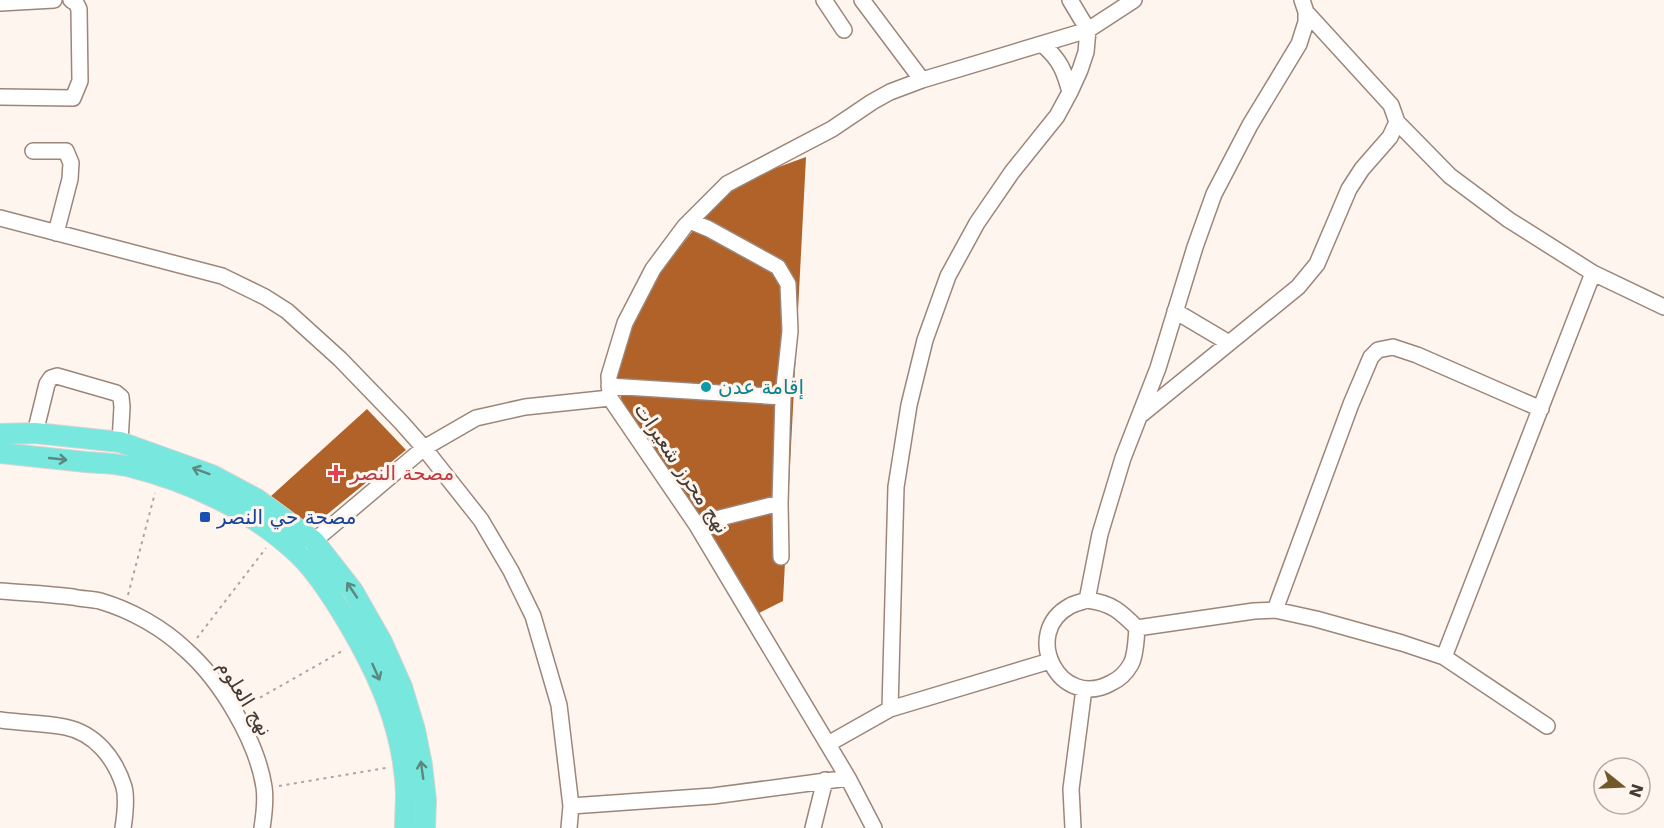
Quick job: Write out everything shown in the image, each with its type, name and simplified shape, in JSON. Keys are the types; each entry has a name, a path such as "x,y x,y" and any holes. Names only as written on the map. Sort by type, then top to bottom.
{"main road":[{"path":"0,434 35,434 120,442 212,475 257,499 314,541 353,591 382,642 402,687 415,730 422,765 426,800 425,828"},
{"path":"0,453 125,465 159,476 206,494 250,518 300,556 335,600 371,662 385,692 398,734 403,765 406,793 405,828"}],"street":[{"path":"0,3 54,0"},
{"path":"0,97 73,98 80,81 79,9 71,0"},
{"path":"824,0 844,30"},
{"path":"862,0 922,80"},
{"path":"890,709 896,487 909,405 925,340 948,276 977,222 1012,172 1057,116 1070,92 1086,52 1088,30 1070,0"},
{"path":"783,397 610,392 609,376 625,323 653,269 690,221 727,184 832,129 890,92 922,80 1088,30 1134,0"},
{"path":"1304,6 1391,105 1397,122 1450,176 1509,220 1593,273 1664,307"},
{"path":"1088,600 1100,534 1123,458 1158,368 1195,247 1214,194 1250,125 1299,44 1306,22 1304,6"},
{"path":"1043,45 1065,70 1070,92"},
{"path":"1140,416 1298,287 1317,264 1348,189 1390,137 1397,122"},
{"path":"33,151 66,151 71,163 70,179 56,233"},
{"path":"0,218 222,276 265,297 287,311 340,359 424,448 481,520 511,571 533,616 559,705 571,806 569,828"},
{"path":"690,221 778,267 788,285 790,331 783,397 781,557"},
{"path":"1444,657 1593,273"},
{"path":"1175,311 1229,343"},
{"path":"1275,610 1351,404 1371,357 1378,350 1393,347 1417,355 1541,409"},
{"path":"35,434 47,384 51,378 57,376 116,393 121,397 120,442"},
{"name":"نهج محرز شعيرات","path":"300,556 314,541 424,448 476,418 610,392 696,524 848,778 874,828"},
{"path":"696,524 780,503"},
{"name":"نهج العلوم","path":"0,591 98,601 124,610 159,629 187,651 215,683 243,728 256,755 264,788 262,828"},
{"path":"1088,600 1101,602 1119,610 1137,628 1132,663 1120,678 1103,688 1084,689 1070,684 1058,674 1050,661 1047,648 1052,624 1070,606 1088,600"},
{"path":"1137,628 1254,610 1275,610 1316,619 1444,657 1547,726"},
{"path":"828,744 890,709 1050,661"},
{"path":"1073,828 1071,789 1084,689"},
{"path":"0,720 66,727 86,735 101,745 115,765 124,788 126,813 123,828"},
{"path":"571,806 713,796 848,778"},
{"path":"813,828 825,780"}],"path":[{"path":"124,610 159,476"},
{"path":"187,651 276,536"},
{"path":"234,713 359,641"},
{"path":"264,788 403,765"}],"building":[{"name":"إقامة عدن","path":"806,157 783,601 759,613 622,402 615,372 630,325 662,270 729,185"},
{"name":"مصحة النصر","path":"367,409 406,450 308,530 270,497"}],"place":[{"name":"إقامة عدن","path":"706,387"},
{"name":"مصحة النصر","path":"336,473"},
{"name":"مصحة حي النصر","path":"205,517"}]}
